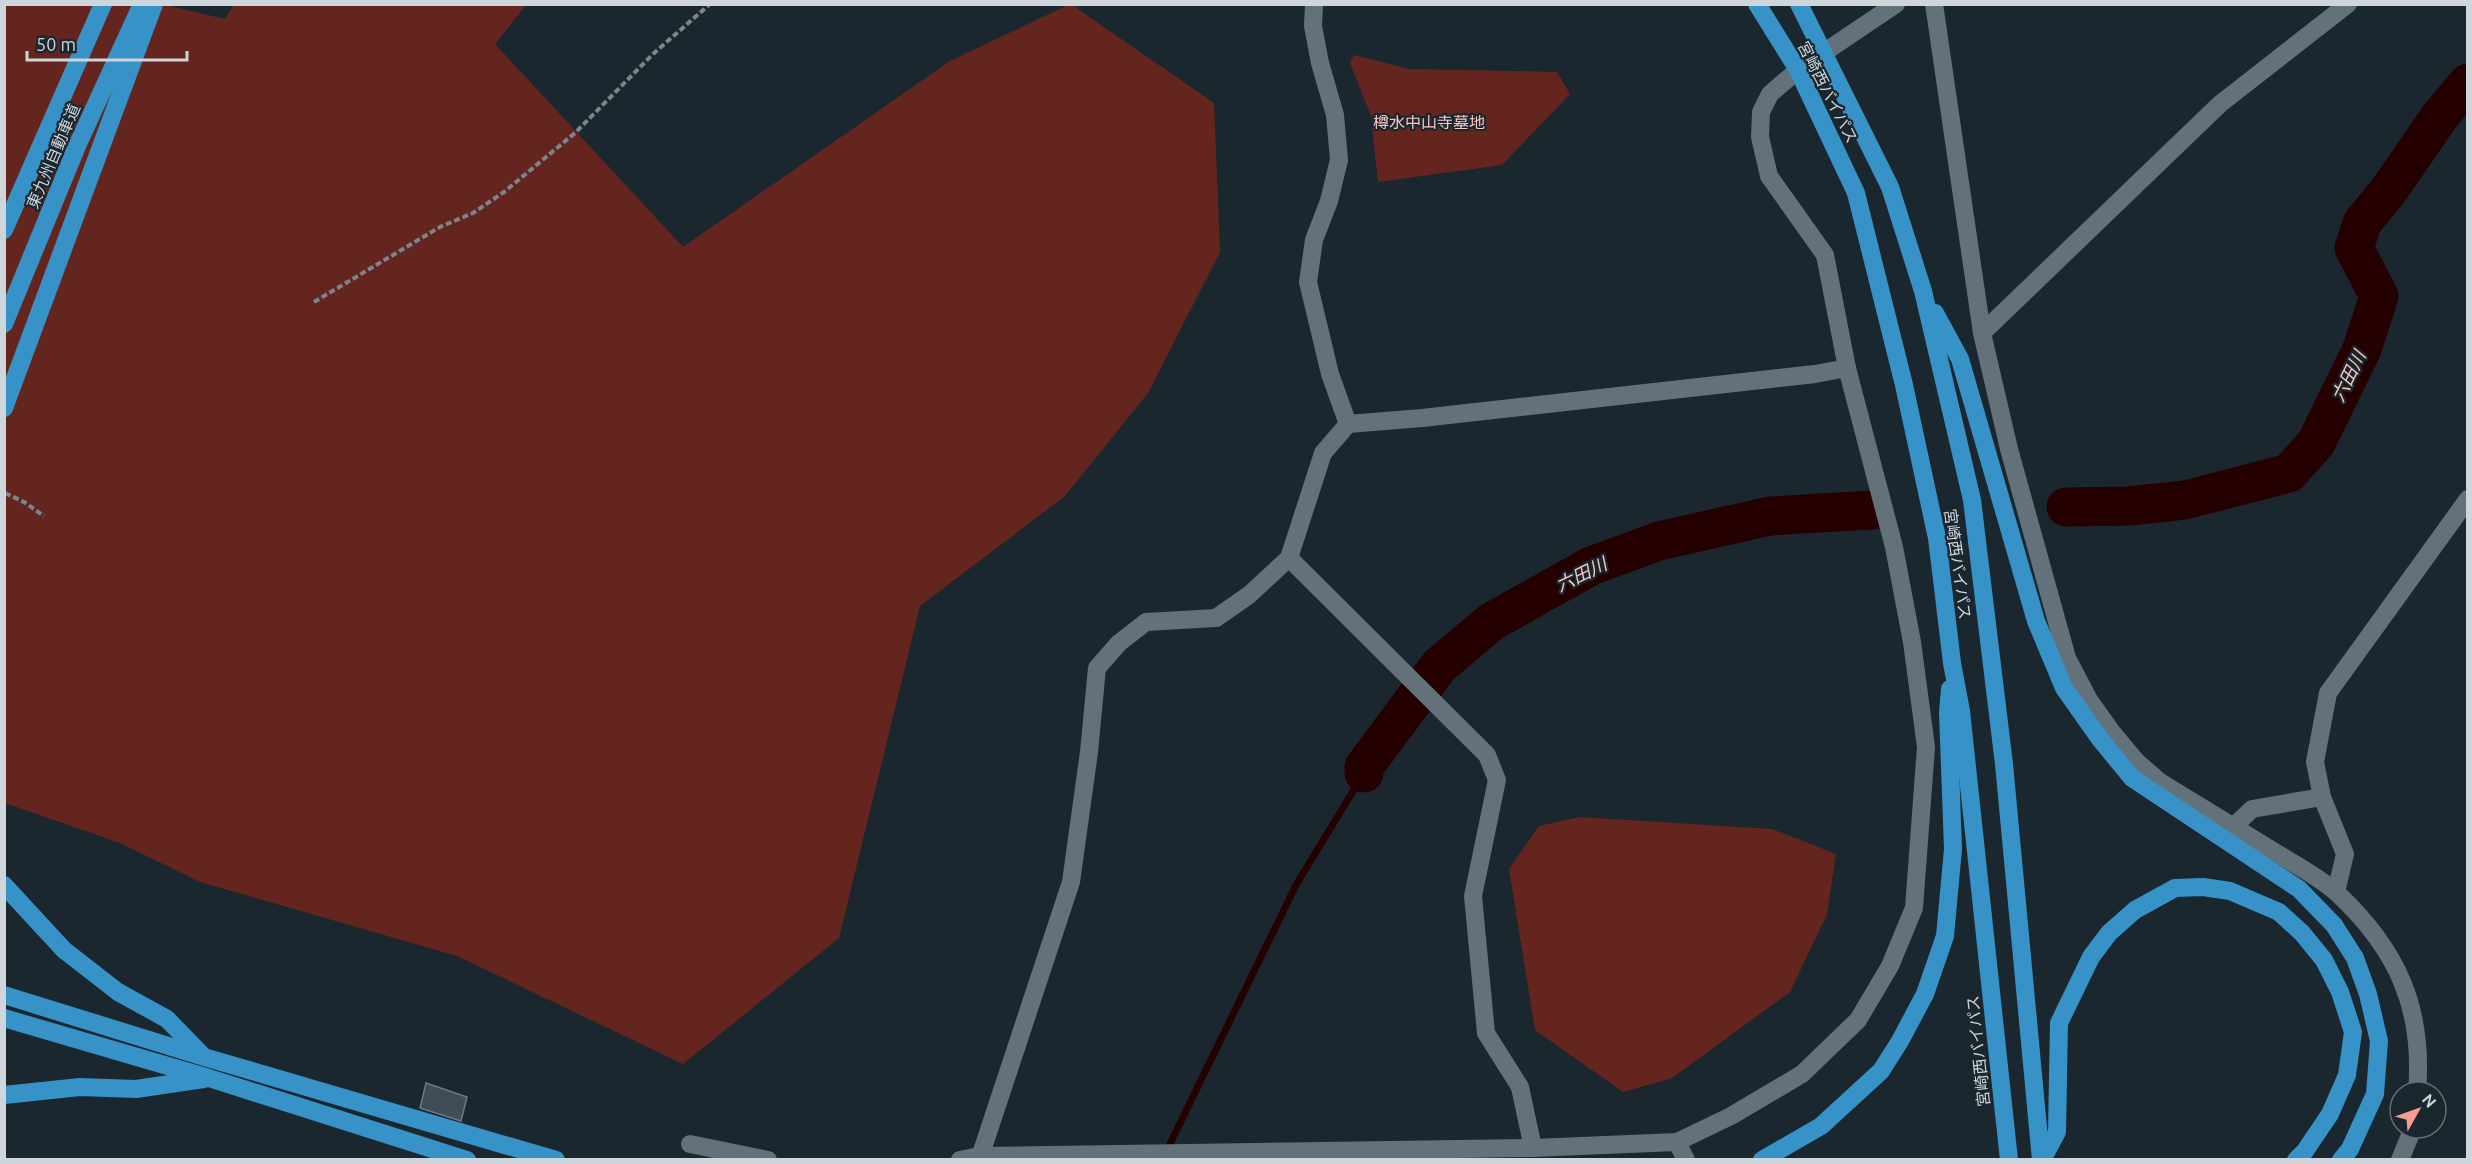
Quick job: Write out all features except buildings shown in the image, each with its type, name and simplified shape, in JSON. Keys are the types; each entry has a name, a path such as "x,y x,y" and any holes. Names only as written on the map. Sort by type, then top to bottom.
{"highway":[{"name":"東九州自動車道","path":"4,230 103,4"},
{"name":"東九州自動車道","path":"4,324 77,146 142,4"},
{"path":"4,408 154,4"},
{"name":"宮崎西バイパス","path":"1757,4 1798,70 1856,193 1904,385 1937,538 1952,663 1962,723 2009,1160"},
{"name":"宮崎西バイパス","path":"1799,4 1890,187 1923,291 1972,500 2004,764 2041,1160"},
{"path":"1923,291 1960,359 2037,621 2064,688 2100,739 2132,778 2299,889 2334,925 2355,958 2368,994 2379,1041 2375,1094 2350,1149 2341,1160"},
{"path":"1762,1160 1821,1126 1881,1071 1925,994 1945,936 1953,849 1948,712 1952,663"},
{"path":"4,885 64,950 118,992 167,1019 204,1057"},
{"path":"2041,1160 2057,1132 2059,1023 2091,957 2109,933 2136,910 2175,888 2203,887 2230,891 2279,912 2302,933 2324,960 2340,992 2353,1032 2347,1075 2330,1114 2305,1151 2296,1160"},
{"path":"4,995 204,1057 556,1160"},
{"path":"4,1018 209,1078 467,1160"},
{"path":"4,1095 80,1087 136,1089 209,1078"}],"street":[{"path":"1314,4 1313,26 1320,63 1335,115 1339,160 1329,201 1314,240 1308,282 1330,374 1348,424"},
{"path":"960,1160 1533,1148 1677,1142 1731,1116 1802,1074 1858,1020 1890,966 1914,908 1926,747 1912,642 1894,547 1847,368 1825,255 1769,176 1760,137 1761,112 1770,94 1798,70 1896,4"},
{"path":"1934,4 1982,333 2009,449 2064,648 2072,669 2089,700 2136,761 2160,782 2336,892 2370,927 2401,975 2413,1008 2419,1068 2418,1080"},
{"path":"1982,333 2220,104 2348,4"},
{"path":"979,1158 1071,882 1089,752 1097,668 1119,643 1146,622 1216,618 1250,595 1289,558 1323,453 1348,424 1422,418 1815,374 1847,368"},
{"path":"2336,892 2345,854 2322,797 2315,762 2328,693 2468,499"},
{"path":"1289,558 1487,755 1491,764 1497,780 1473,896 1486,1033 1520,1087 1533,1148"},
{"path":"2233,827 2252,809 2322,797"},
{"path":"2400,1160 2408,1140"},
{"path":"1677,1142 1686,1160"},
{"path":"690,1144 768,1160"}],"path":[{"path":"314,303 440,227 472,213 504,192 575,133 653,54 710,4"},
{"path":"4,493 24,502 44,516"}],"green space":[{"path":"5,5 165,5 225,19 234,5 526,5 495,44 683,247 950,61 1068,5 1072,5 1214,103 1220,252 1148,393 1065,496 920,606 839,938 683,1064 457,956 200,882 120,843 5,803"},
{"name":"樽水中山寺墓地","path":"1354,55 1409,69 1557,72 1570,94 1502,165 1378,182 1371,116 1350,63"},
{"path":"1580,817 1772,829 1836,854 1827,914 1790,992 1672,1078 1623,1092 1535,1030 1509,869 1539,826"}],"waterway":[{"name":"六田川","path":"2066,507 2128,506 2185,500 2289,473 2316,443 2362,349 2379,296 2354,248 2362,223 2389,190 2440,116 2468,83"},
{"name":"六田川","path":"1364,773 1364,767 1439,666 1491,622 1591,566 1659,541 1770,516 1873,510"},
{"path":"1166,1152 1296,885 1364,773"}]}
